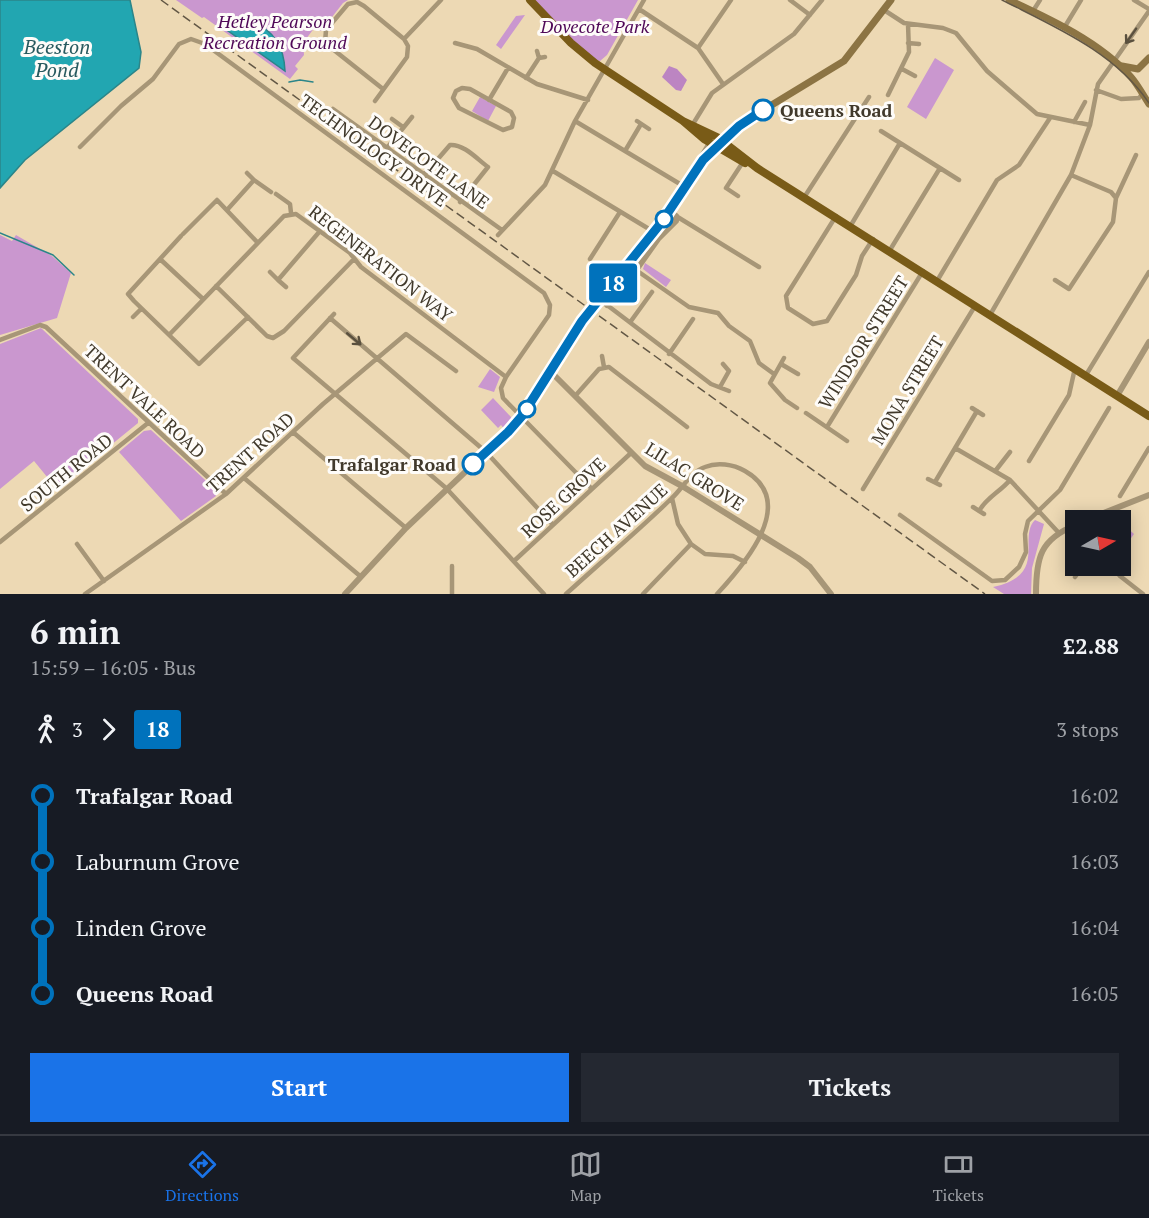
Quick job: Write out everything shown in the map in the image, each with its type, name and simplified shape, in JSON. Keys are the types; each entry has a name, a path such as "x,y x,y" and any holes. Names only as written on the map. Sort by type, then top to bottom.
{"main road":[{"path":"713,145 739,126 844,61 891,0"},
{"path":"1009,0 1064,28 1115,62 1139,72"},
{"path":"531,1 570,43 605,70 683,121 713,145 805,196 1149,416"},
{"path":"1149,58 1139,72 1139,82 1149,104"},
{"path":"1115,62 1149,104"},
{"path":"683,121 720,139 757,168"}],"street":[{"path":"404,39 441,0"},
{"name":"DOVECOTE LANE","path":"498,235 521,207 542,190 575,121 644,0"},
{"path":"698,48 731,0"},
{"path":"790,0 810,15"},
{"path":"693,124 712,93 794,33 822,0"},
{"path":"1034,12 1040,0"},
{"path":"1064,28 1081,0"},
{"path":"990,315 1071,175 1090,125 1096,90 1149,10 1134,0"},
{"path":"375,101 407,57 409,48 404,39 357,2 345,6 324,34 325,44 383,89"},
{"path":"639,9 698,48 723,84"},
{"path":"884,10 908,24 943,28 956,33 993,76 1034,112 1050,118 1090,125"},
{"path":"888,95 909,52 908,24"},
{"name":"TECHNOLOGY DRIVE","path":"80,147 153,79 179,44 187,40 197,40 544,293 550,305 548,318 506,377"},
{"path":"455,43 471,46 537,84 588,99"},
{"path":"908,43 919,44"},
{"path":"526,78 542,58 537,51"},
{"path":"489,100 508,68"},
{"path":"902,69 915,76"},
{"path":"462,88 489,100 511,112 514,122 510,129 496,128 459,108 453,100 456,91 462,88"},
{"path":"1096,90 1128,100 1139,98 1142,94"},
{"path":"805,196 869,97"},
{"path":"1074,122 1085,102"},
{"name":"DOVECOTE LANE","path":"342,116 346,108"},
{"name":"DOVECOTE LANE","path":"333,109 502,230"},
{"path":"387,148 412,117"},
{"path":"937,281 997,180 1019,165 1050,118"},
{"path":"392,119 403,128"},
{"path":"575,121 685,188"},
{"path":"626,151 639,122 649,129"},
{"path":"881,131 959,180"},
{"path":"850,225 900,143"},
{"path":"424,175 450,145 456,145 473,155 488,167 460,202"},
{"path":"345,594 406,528 522,416 582,321 670,212 713,145"},
{"path":"1055,280 1069,289 1113,222 1116,198 1136,155"},
{"path":"738,196 726,188 743,162"},
{"path":"890,250 940,168"},
{"path":"553,171 654,232"},
{"path":"247,173 290,204 291,213"},
{"path":"1071,175 1111,192 1116,198"},
{"path":"227,210 254,180"},
{"path":"248,316 199,364 128,294 217,200 257,242"},
{"path":"599,260 591,258 620,212"},
{"path":"670,212 759,267"},
{"name":"REGENERATION WAY","path":"169,335 257,242 284,216 291,213 320,231 361,267 506,377"},
{"path":"676,216 676,222 658,239 607,305 711,384 729,391"},
{"path":"836,216 786,296 788,308 813,324 827,321 855,275 862,256 873,239"},
{"path":"278,280 320,231"},
{"path":"160,259 203,300"},
{"path":"216,286 267,336 273,338 284,331 354,259"},
{"path":"636,270 689,308 718,313 729,326 750,341 759,363 774,374"},
{"name":"WINDSOR STREET","path":"827,427 923,271"},
{"path":"270,272 286,287"},
{"path":"1086,375 1149,272"},
{"path":"631,321 652,292"},
{"name":"MONA STREET","path":"863,489 975,306"},
{"path":"133,316 141,309"},
{"path":"544,594 446,488 293,358 332,316 486,452 553,525"},
{"path":"669,354 693,319"},
{"name":"TRENT VALE ROAD","path":"0,340 40,325 46,327 226,494"},
{"name":"TRENT ROAD","path":"85,594 226,494 335,394 406,334 456,371"},
{"path":"1117,396 1149,342"},
{"path":"602,357 604,367"},
{"path":"784,358 770,381 772,387 797,408"},
{"path":"720,387 729,371 723,363"},
{"path":"781,364 798,374"},
{"path":"576,395 604,367"},
{"path":"604,367 614,370 687,427"},
{"path":"1029,461 1070,394 1075,368"},
{"name":"LILAC GROVE","path":"551,372 645,466 682,486 803,561 831,594"},
{"path":"506,377 501,388 502,398 592,489"},
{"path":"786,409 789,403"},
{"path":"900,515 992,581 1000,582 1012,576 1026,552 1025,528 1038,509 1060,490 1108,408"},
{"path":"928,479 937,483 974,410 983,415"},
{"path":"806,413 848,441"},
{"path":"1102,418 1108,422"},
{"name":"SOUTH ROAD","path":"0,542 148,423"},
{"path":"678,429 681,423"},
{"path":"294,433 406,528"},
{"path":"955,448 1010,480 1058,532"},
{"path":"1126,497 1121,494 1149,448"},
{"path":"996,470 1010,452"},
{"name":"ROSE GROVE","path":"514,561 631,453"},
{"path":"1005,458 1011,462"},
{"name":"BEECH AVENUE","path":"566,594 672,498 697,471 709,466 727,465 744,470 755,478 765,495 768,513 761,534 745,562 717,594"},
{"path":"244,478 360,576"},
{"path":"979,511 987,497 1000,491 1010,480"},
{"path":"1117,510 1149,495"},
{"path":"672,498 678,524 691,544 705,554 733,556 745,562"},
{"path":"973,507 984,514"},
{"path":"909,522 913,516"},
{"path":"1036,594 1041,555 1050,539 1065,529"},
{"path":"77,544 104,581"},
{"path":"643,594 691,544"},
{"path":"452,566 452,594"},
{"path":"1120,576 1143,594"}],"green space":[{"name":"Hetley Pearson Recreation Ground","path":"176,0 348,0 343,3 321,31 315,27 303,43 304,55 295,66 298,69 290,79 204,17 202,18"},
{"name":"Dovecote Park","path":"534,0 638,0 607,55 600,61 568,37"},
{"path":"525,15 501,49 496,45 516,16"},
{"path":"935,58 954,70 926,119 907,107"},
{"path":"480,97 496,106 488,121 472,111"},
{"path":"0,235 12,241 16,235 52,256 71,273 57,318 0,335"},
{"path":"645,263 671,280 666,287 643,269"},
{"path":"41,328 138,419 138,423 57,489 34,461 0,489 0,344"},
{"path":"490,369 500,377 494,392 478,387"},
{"path":"493,398 511,417 511,423 505,430 501,425 498,428 481,410"},
{"path":"151,430 216,490 216,496 181,521 119,452 144,431"},
{"path":"1035,520 1044,524 1032,568 1031,594 1004,594 993,587 1021,574 1028,556 1030,528"}],"shaded area":[{"path":"669,66 677,69 687,80 681,91 676,90 662,77"}],"water":[{"name":"Beeston Pond","path":"0,0 130,0 141,52 139,68 25,160 0,188"},
{"path":"250,22 265,29 276,40 280,47 285,71 224,28"}],"waterway":[{"path":"289,82 300,80 313,82"},
{"path":"0,233 53,255 74,275"}],"tram line":[{"path":"1002,0 1063,31 1102,55 1135,85 1149,103"}],"railway":[{"path":"161,0 985,594"}],"bus line":[{"name":"18","path":"473,464 522,416 582,321 670,212 697,167 739,126 763,110"}],"place":[{"name":"Queens Road","path":"763,110"},
{"name":"Trafalgar Road","path":"473,464"}]}
